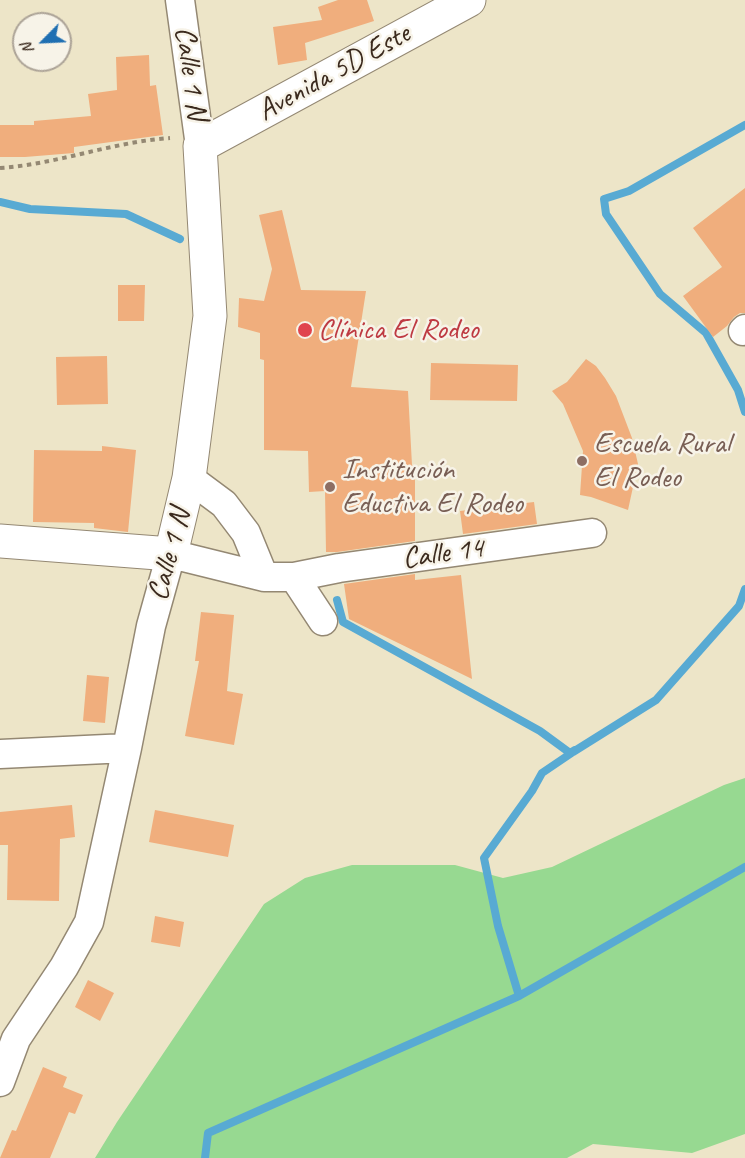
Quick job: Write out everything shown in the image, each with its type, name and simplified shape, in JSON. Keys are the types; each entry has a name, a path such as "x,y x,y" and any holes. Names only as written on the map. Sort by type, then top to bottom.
{"street":[{"name":"Calle 1 N","path":"0,1082 16,1039 64,967 89,922 151,626 189,478 210,316 199,143 180,0"},
{"name":"Avenida 5D Este","path":"199,143 469,0"},
{"path":"189,478 224,504 246,533 264,577"},
{"name":"Calle 14","path":"171,554 264,577 294,577 339,568 592,533"},
{"path":"0,541 171,554"},
{"path":"294,577 323,621"},
{"path":"0,754 127,748"}],"path":[{"path":"0,168 30,165 138,142 178,138 199,143"}],"green space":[{"path":"745,778 745,1134 692,1153 593,1144 567,1158 95,1158 264,904 305,878 352,865 455,865 503,878 552,867 724,785"}],"building":[{"path":"338,0 367,0 374,21 305,43 307,60 278,65 273,27 322,20 318,7"},
{"path":"149,55 150,86 156,85 163,135 74,147 74,153 0,157 0,125 34,125 34,121 91,116 88,94 117,90 116,57"},
{"path":"745,188 745,313 734,317 713,337 683,296 722,267 693,228"},
{"name":"Institución Eductiva El Rodeo","path":"282,210 301,290 366,291 351,387 408,391 412,465 415,465 415,541 326,552 325,491 309,492 308,451 264,450 264,360 260,359 260,333 238,327 239,298 264,301 272,269 259,215"},
{"path":"118,285 145,285 144,321 118,321"},
{"path":"107,356 108,404 57,405 56,357"},
{"path":"586,359 596,366 616,396 632,438 638,464 628,510 580,495 583,451 563,404 552,391 567,382"},
{"path":"431,363 518,365 517,401 430,400"},
{"path":"102,446 136,450 128,532 94,528 94,523 33,522 34,450 102,451"},
{"path":"534,502 537,524 463,534 460,511"},
{"path":"415,574 415,580 461,575 472,679 349,619 344,584"},
{"path":"201,612 234,615 227,691 243,694 234,745 185,736 199,661 195,661"},
{"path":"87,675 109,677 105,723 83,721"},
{"path":"72,805 75,837 60,839 59,901 7,900 8,845 0,845 0,812"},
{"path":"155,810 234,825 228,857 149,842"},
{"path":"155,916 184,922 180,947 151,942"},
{"path":"88,980 114,993 100,1021 75,1007"},
{"path":"43,1067 67,1077 63,1087 83,1095 75,1114 69,1112 50,1158 0,1158 12,1130 16,1131"}],"waterway":[{"path":"745,125 629,191 604,199 606,214 660,294 706,333 738,390 745,412"},
{"path":"0,202 30,209 126,214 180,239"},
{"path":"519,996 498,926 484,858 532,791 542,773 656,700 739,606 745,589"},
{"path":"337,600 343,622 540,731 570,753 575,750"},
{"path":"205,1158 208,1133 519,996 745,867"}],"place":[{"name":"Clínica El Rodeo","path":"305,330"},
{"name":"Escuela Rural El Rodeo","path":"582,461"},
{"name":"Institución Eductiva El Rodeo","path":"330,487"}]}
